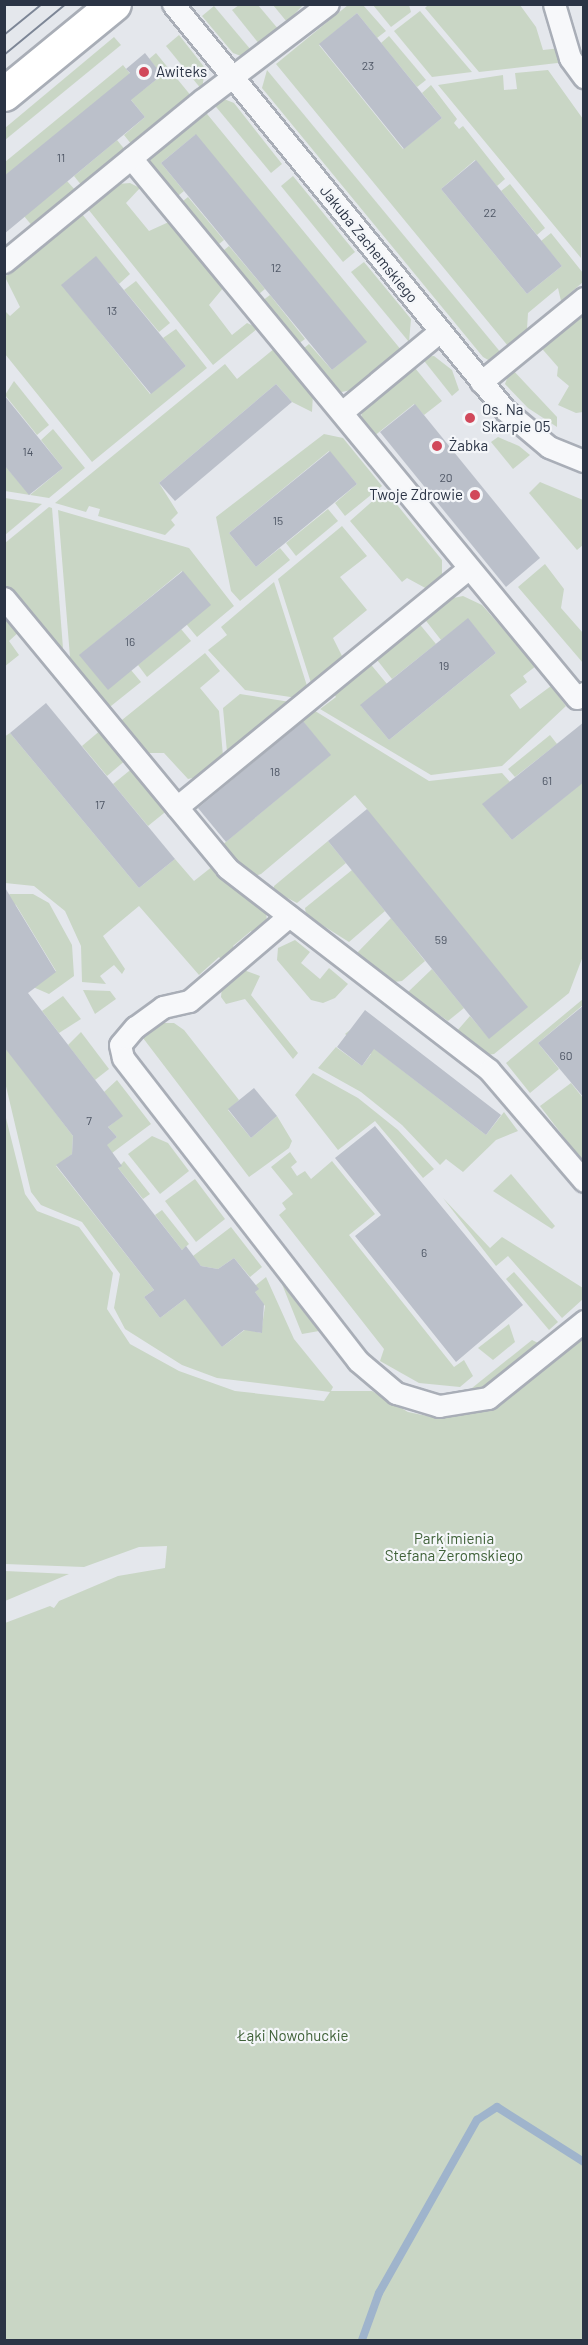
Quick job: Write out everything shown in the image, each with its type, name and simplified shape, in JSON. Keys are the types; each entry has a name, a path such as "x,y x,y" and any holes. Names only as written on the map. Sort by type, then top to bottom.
{"main road":[{"path":"4,94 114,4"}],"street":[{"name":"Jakuba Zachemskiego","path":"173,4 481,382 527,431 549,447 584,461"},
{"path":"4,262 202,100 328,4"},
{"path":"554,4 570,58 584,77"},
{"path":"131,158 577,698 584,693"},
{"path":"481,382 584,298"},
{"path":"342,412 440,331"},
{"path":"177,807 469,568"},
{"path":"4,598 227,868 495,1075 584,1181"},
{"path":"289,916 198,994 163,1007 135,1027 120,1045 123,1058 376,1379 396,1394 424,1404 476,1402 499,1391 584,1321"}],"green space":[{"path":"304,4 287,22 273,5"},
{"path":"429,4 520,5 536,27 543,50 561,48 566,62 479,72 425,8"},
{"path":"239,5 258,5 279,30 260,45 232,10"},
{"path":"348,5 363,5 386,31 377,38 357,13 319,45 403,149 442,118 422,93 431,85 457,119 454,123 459,129 463,126 505,179 497,186 475,160 441,189 527,294 562,266 541,241 551,233 583,273 583,282 561,301 558,288 528,313 527,329 508,346 276,64"},
{"path":"373,5 409,5 411,12 391,27"},
{"path":"214,6 251,50 241,56 233,53 202,16"},
{"path":"420,11 472,72 432,77 394,31"},
{"path":"179,35 205,68 202,90 166,46"},
{"path":"389,36 426,80 417,87 381,43"},
{"path":"114,37 121,45 5,140 5,128"},
{"path":"156,53 192,97 132,145 124,135 145,117 118,84 5,176 5,162 123,65 143,90 162,75 149,59"},
{"path":"267,70 502,354 490,361 483,357 262,88"},
{"path":"548,70 583,119 581,258 438,85 503,75 504,90 517,89 515,73"},
{"path":"224,99 234,103 282,164 271,173 212,102"},
{"path":"203,109 402,351 356,389 337,393 298,353 309,344 332,370 366,342 195,135 161,163 184,191 173,200 152,172 150,160 157,150"},
{"path":"117,140 126,151 82,186 74,176"},
{"path":"293,176 355,252 343,262 281,186"},
{"path":"67,181 76,191 33,227 24,216"},
{"path":"130,183 140,188 126,203 149,231 171,221 224,287 209,305 232,335 247,323 258,328 213,365 88,209 118,184"},
{"path":"510,184 545,228 537,235 501,191"},
{"path":"188,197 224,240 214,248 178,205"},
{"path":"82,214 130,274 119,284 96,257 62,285 150,394 186,366 163,338 176,329 207,368 92,462 5,354 4,310 10,316 20,307 5,277"},
{"path":"229,246 265,289 254,298 218,255"},
{"path":"364,262 411,319 409,342 351,272"},
{"path":"136,281 170,323 159,332 124,290"},
{"path":"270,295 305,339 294,347 258,304"},
{"path":"583,305 583,412 576,413 558,405 569,386 557,376 558,367 537,343"},
{"path":"275,348 313,394 312,412 292,402 276,384 159,483 178,513 171,520 175,525 165,535 98,516 100,509 89,506 86,512 55,503 225,364 237,379"},
{"path":"434,356 452,370 459,390 452,396 421,357"},
{"path":"415,368 442,401 424,415 414,404 373,437 361,419 362,410"},
{"path":"511,368 557,417 557,427 528,408 505,384"},
{"path":"14,381 49,425 37,435 5,395"},
{"path":"53,429 85,468 49,498 30,495 63,468 41,440"},
{"path":"324,434 343,438 382,486 345,516 335,503 357,484 329,451 229,533 256,567 280,548 290,560 240,601 231,591 216,517"},
{"path":"498,437 519,446 530,455 513,469 491,442"},
{"path":"4,465 30,495 5,491"},
{"path":"540,482 583,500 583,545 577,550 529,493"},
{"path":"385,490 442,560 442,575 429,590 407,578 402,582 350,521"},
{"path":"5,498 42,504 5,535"},
{"path":"49,507 52,508 64,661 5,588 5,543"},
{"path":"328,509 338,521 296,556 286,543"},
{"path":"58,510 189,548 234,606 197,637 187,625 182,571 80,655 108,689 131,670 141,682 106,710 71,669"},
{"path":"342,526 367,556 340,577 367,610 333,638 344,660 312,686 278,579"},
{"path":"545,564 564,589 561,608 583,633 583,663 518,587"},
{"path":"274,582 308,689 297,698 245,690 208,650 227,635 221,627"},
{"path":"463,596 482,605 536,666 523,676 527,682 510,695 520,709 551,686 566,706 502,766 431,775 320,709 336,697 331,690 368,661 387,684 361,706 389,740 496,653 468,619 441,640 423,617 444,600"},
{"path":"5,612 20,631 9,641 19,655 4,667"},
{"path":"417,621 436,644 392,679 374,656"},
{"path":"181,629 191,641 147,677 138,665"},
{"path":"205,653 220,671 200,688 219,711 223,756 197,777 188,779 164,753 140,753 117,724"},
{"path":"240,694 290,702 227,752 223,708"},
{"path":"307,706 429,781 502,773 510,782 483,804 512,840 583,782 583,956 569,993 494,1054 487,1055 457,1031 470,1016 489,1038 367,809 355,795 261,874 255,876 221,846 330,755 297,714"},
{"path":"102,729 127,759 107,776 82,746"},
{"path":"10,733 139,888 175,859 194,881 213,866 266,907 267,925 255,935 251,931 233,946 237,951 223,962 219,957 199,975 139,906 103,936 125,969 122,974 114,965 100,976 106,984 82,982 81,946 65,911 34,886 5,883 4,737"},
{"path":"550,735 557,744 515,777 508,769"},
{"path":"134,767 169,809 148,826 113,784"},
{"path":"328,841 346,863 297,903 274,891 274,886"},
{"path":"352,870 385,911 349,942 306,915 305,908"},
{"path":"10,894 33,894 49,903 72,945 74,976 49,994 33,987 56,971 16,905 4,898"},
{"path":"391,918 425,961 402,981 394,982 356,954"},
{"path":"295,940 310,952 301,963 320,979 329,968 348,984 335,998 323,1003 311,1000 277,960 278,948"},
{"path":"241,969 260,976 251,995 298,1053 293,1059 245,999 226,1004 221,997 222,986"},
{"path":"432,969 464,1008 448,1021 407,993"},
{"path":"83,990 110,991 116,999 95,1014"},
{"path":"63,996 81,1019 59,1033 42,1011"},
{"path":"583,999 583,1005 538,1043 559,1069 530,1093 506,1063"},
{"path":"160,1023 174,1023 184,1030 239,1100 228,1110 251,1138 277,1116 292,1141 289,1148 249,1177 143,1038"},
{"path":"350,1030 486,1135 504,1112 518,1131 496,1140 463,1172 446,1159 440,1165 402,1125 361,1092 318,1068 336,1047 362,1066 371,1054 345,1034"},
{"path":"81,1032 109,1069 95,1080 68,1045"},
{"name":"Łąki Nowohuckie","path":"5,1047 73,1136 72,1154 56,1166 154,1290 144,1297 160,1318 185,1299 202,1302 222,1347 246,1329 261,1333 265,1306 255,1292 256,1285 266,1277 294,1339 333,1387 331,1391 372,1391 408,1412 437,1418 490,1410 583,1335 583,2340 5,2340 5,1623 50,1606 54,1608 59,1601 118,1576 165,1568 167,1546 139,1547 84,1567 5,1564 5,1114 25,1194 37,1211 79,1227 113,1273 107,1309 130,1344 179,1371 235,1391 324,1401 330,1392 217,1378 182,1365 125,1329 114,1308 120,1274 82,1222 41,1205 31,1192 5,1082"},
{"path":"313,1073 358,1098 398,1130 434,1169 423,1178 375,1121 338,1150 295,1095"},
{"path":"117,1080 151,1124 112,1153 106,1145 117,1137 108,1127 122,1116 104,1092"},
{"path":"571,1083 583,1098 583,1162 540,1106"},
{"path":"152,1136 168,1143 189,1171 160,1194 128,1154"},
{"path":"290,1152 297,1162 291,1167 297,1176 305,1171 311,1179 332,1161 375,1214 349,1235 454,1367 464,1360 473,1376 460,1387 419,1383 380,1361 384,1349 279,1215 286,1209 282,1203 293,1194 271,1167"},
{"path":"124,1161 150,1194 143,1199 118,1168"},
{"path":"511,1174 555,1226 552,1229 493,1191"},
{"path":"195,1179 225,1219 196,1242 165,1201"},
{"path":"443,1198 490,1248 502,1237 583,1288 583,1299 562,1318 508,1256 496,1266"},
{"path":"162,1210 189,1244 182,1250 155,1215"},
{"path":"231,1227 262,1267 250,1277 234,1258 218,1269 201,1266 193,1256"},
{"path":"514,1272 558,1322 549,1330 506,1279"},
{"path":"282,1284 319,1331 302,1334"},
{"path":"509,1324 515,1342 493,1360 478,1348"},
{"path":"532,1340 540,1344 490,1384 467,1392"},
{"path":"5,1571 69,1574 5,1601"}],"building":[{"path":"357,13 442,118 404,149 319,44"},
{"path":"145,53 162,75 131,100 145,117 4,234 4,176 130,73 126,69"},
{"path":"196,134 367,342 332,370 161,163"},
{"path":"476,160 562,266 527,294 441,189"},
{"path":"96,256 186,366 151,394 61,285"},
{"path":"276,384 292,402 175,501 159,483"},
{"path":"4,395 63,468 29,495 4,465"},
{"path":"415,404 540,558 506,587 380,432"},
{"path":"330,451 357,484 256,567 229,533"},
{"path":"183,571 211,605 108,690 79,655"},
{"path":"468,618 496,653 389,740 360,705"},
{"path":"46,703 175,859 139,888 10,733"},
{"path":"303,721 331,755 226,842 198,808"},
{"path":"584,722 584,782 512,840 482,804"},
{"path":"367,809 528,1007 489,1039 328,841"},
{"path":"4,886 56,972 28,993 123,1116 108,1127 117,1137 107,1145 122,1166 118,1168 182,1250 186,1246 201,1266 218,1269 234,1258 259,1289 255,1292 264,1304 262,1333 244,1330 222,1347 185,1299 160,1318 144,1297 154,1290 56,1165 72,1154 73,1136 4,1047"},
{"path":"584,1005 584,1098 538,1043"},
{"path":"365,1010 501,1115 486,1135 374,1049 362,1066 337,1047"},
{"path":"254,1088 277,1116 251,1138 228,1109"},
{"path":"375,1126 523,1305 456,1362 355,1236 381,1215 335,1158"}],"waterway":[{"path":"362,2340 379,2293 477,2120 497,2107 584,2162"}],"tram line":[{"path":"4,35 42,4"},
{"path":"4,55 66,4"}],"place":[{"name":"Awiteks","path":"144,72"},
{"name":"Os. Na Skarpie 05","path":"470,418"},
{"name":"Żabka","path":"437,446"},
{"name":"Twoje Zdrowie","path":"475,495"}],"park label":[{"name":"Park imienia Stefana Żeromskiego","path":"454,1546"}]}
